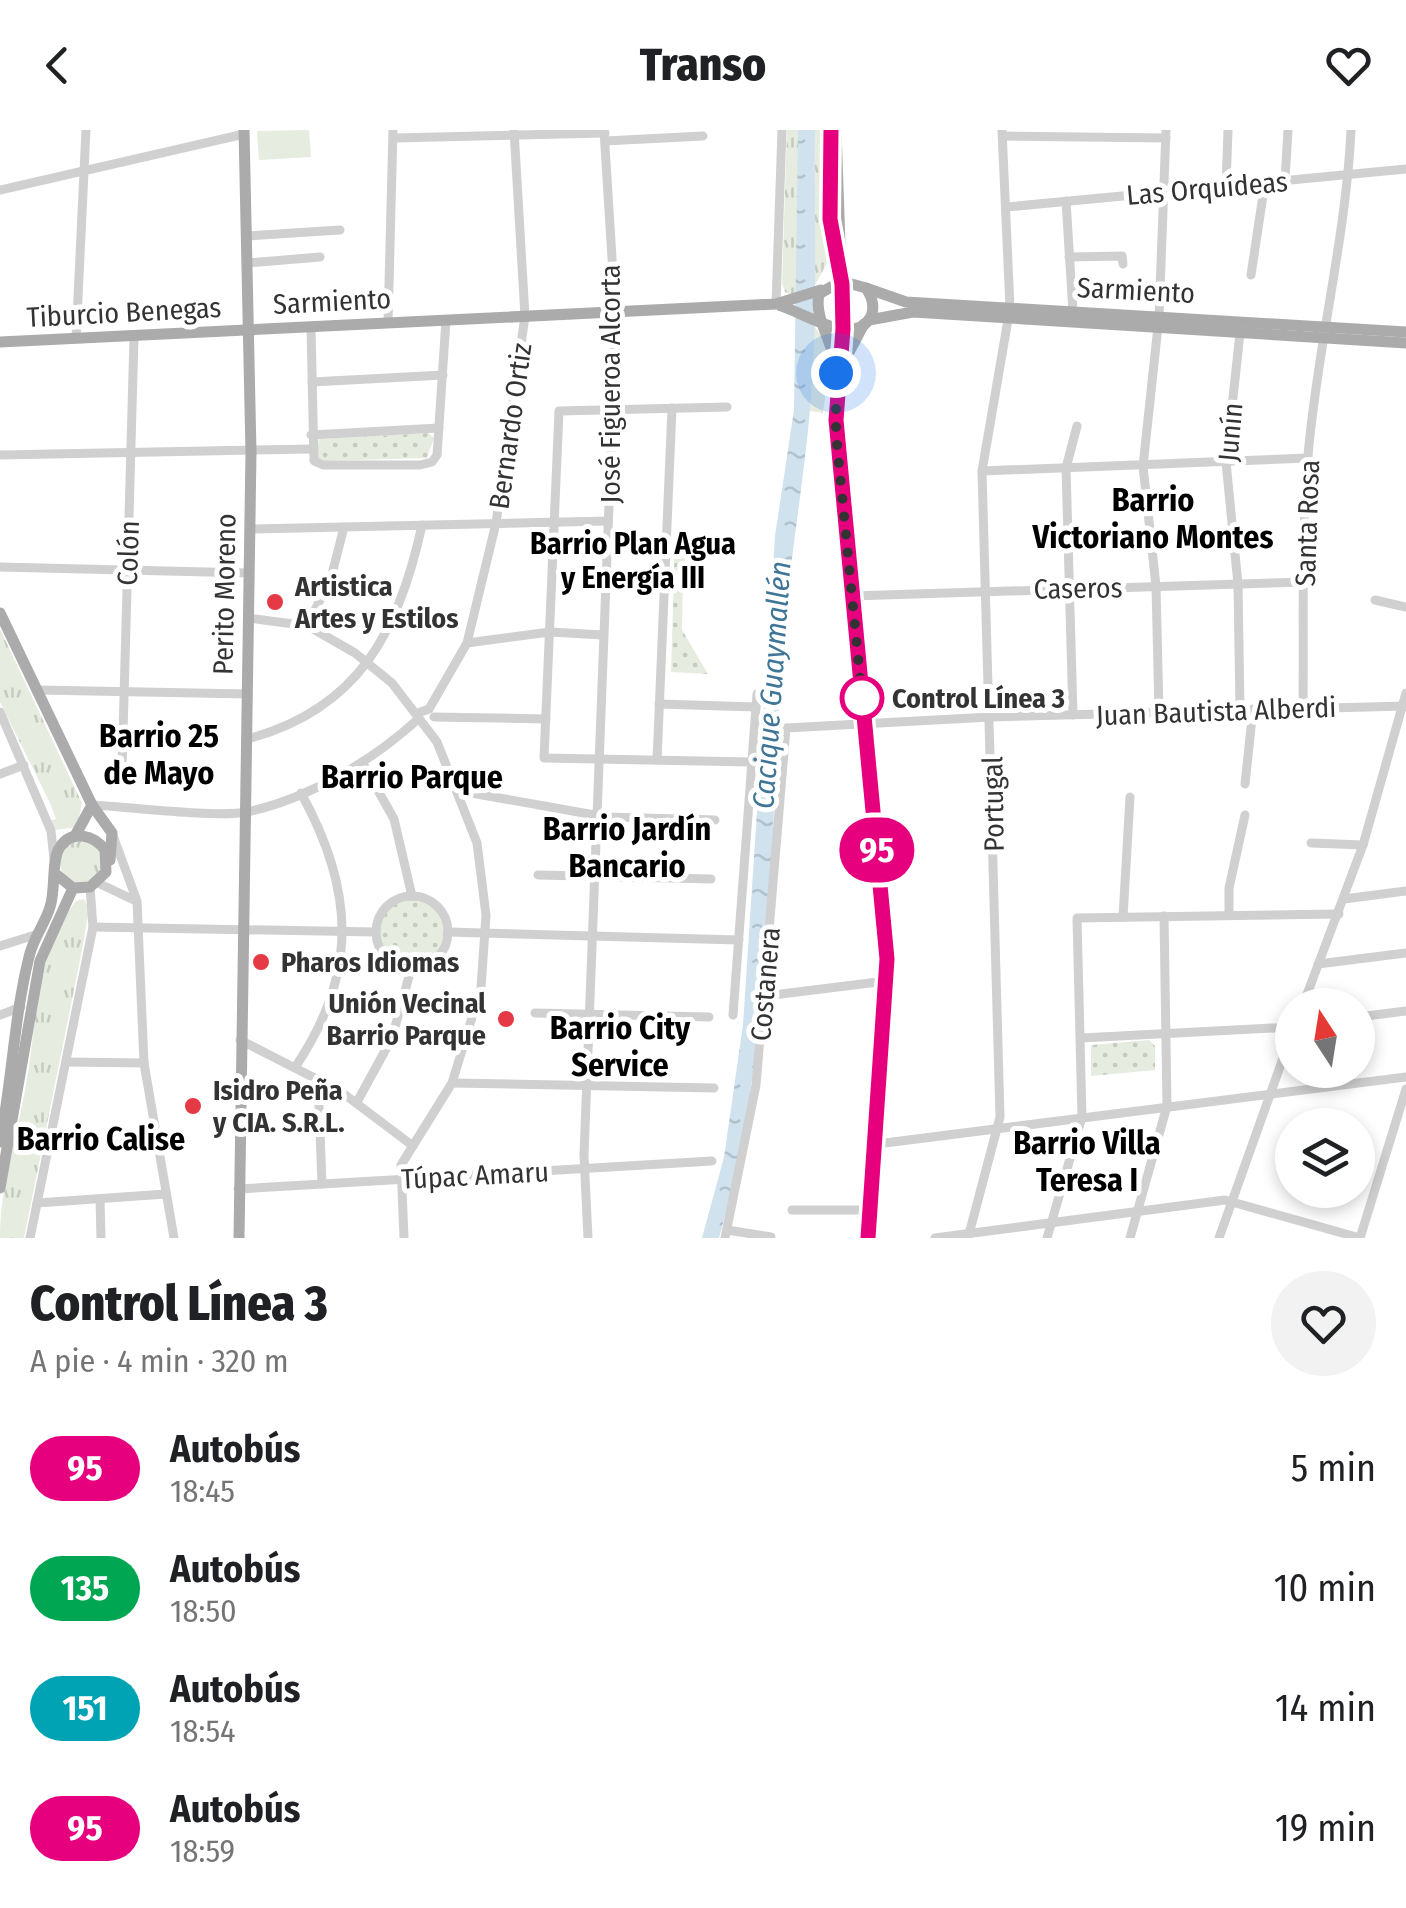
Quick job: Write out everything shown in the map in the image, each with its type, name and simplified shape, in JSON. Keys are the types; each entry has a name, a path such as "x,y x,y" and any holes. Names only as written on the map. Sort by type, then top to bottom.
{"main road":[{"path":"833,130 843,329 836,420 886,981 868,1238"},
{"name":"Perito Moreno","path":"239,1238 251,452 244,132"},
{"path":"838,253 873,302 838,378"},
{"path":"838,253 819,290 820,320 838,378"},
{"name":"Sarmiento","path":"250,331 797,305 841,280 906,302 1009,313 1322,332 1406,343"},
{"path":"797,305 843,329"},
{"name":"Sarmiento","path":"843,329 897,312 1073,312 1240,333 1406,332"},
{"name":"Tiburcio Benegas","path":"0,342 250,331"},
{"path":"0,612 92,805 112,832 108,866 94,885 73,888 57,875"},
{"path":"0,1188 11,1081 35,934 50,909 57,875 54,860 92,805"},
{"path":"73,837 88,836 101,844 108,866"},
{"path":"26,1006 46,939 73,888"}],"street":[{"path":"76,339 86,130"},
{"path":"776,304 782,130"},
{"path":"1226,186 1228,130"},
{"path":"1285,180 1288,130"},
{"name":"Santa Rosa","path":"1303,708 1308,458 1322,332 1349,174 1350,130"},
{"path":"0,190 244,132"},
{"path":"1002,133 1166,134 1158,322 1143,466 1156,586 1159,712"},
{"name":"Portugal","path":"968,1236 1000,1128 982,471 1009,313 1008,207 1002,133"},
{"path":"388,324 394,134 703,136"},
{"name":"Bernardo Ortiz","path":"246,812 302,793 362,762 425,717 467,643 496,523 524,316 514,134"},
{"name":"José Figueroa Alcorta","path":"588,1238 585,1168 593,876 615,311 605,134"},
{"name":"Las Orquídeas","path":"1008,207 1406,169"},
{"path":"1251,275 1265,182"},
{"path":"1066,202 1073,312"},
{"path":"248,236 340,230"},
{"path":"1069,257 1122,256 1123,264"},
{"path":"248,262 320,257"},
{"path":"312,328 314,461 323,465 432,462 446,320"},
{"name":"Junín","path":"1240,333 1226,462 1238,584 1240,710"},
{"name":"Colón","path":"122,769 134,336"},
{"path":"312,382 443,375"},
{"path":"727,407 613,406 560,410 544,758 752,762"},
{"path":"657,760 672,408"},
{"path":"1073,715 1066,468 1076,426"},
{"path":"311,435 438,428"},
{"path":"0,456 311,449"},
{"path":"982,471 1308,458"},
{"path":"250,529 608,521"},
{"path":"247,739 288,727 324,708 347,688 367,662 404,588 422,525"},
{"path":"307,626 331,578 344,527"},
{"path":"0,567 249,573"},
{"path":"606,573 666,576"},
{"name":"Caseros","path":"852,596 1305,582"},
{"path":"1375,600 1406,607"},
{"path":"248,618 307,626 367,662 425,717 460,792 480,856 486,933 478,1003 452,1084 401,1165 404,1238"},
{"path":"467,643 550,632 603,635"},
{"path":"38,690 248,694"},
{"path":"1309,988 1363,844 1406,693"},
{"path":"734,1015 757,694"},
{"path":"659,704 756,707"},
{"name":"Juan Bautista Alberdi","path":"786,728 991,717 1405,706"},
{"path":"1245,784 1252,709"},
{"path":"0,712 51,831 54,860"},
{"path":"425,717 546,719"},
{"name":"Costanera","path":"726,1234 751,1122 786,728"},
{"path":"362,762 394,819 412,896"},
{"path":"0,774 24,765"},
{"path":"460,792 595,816 714,820"},
{"path":"296,1066 334,994 342,931 334,861 302,793"},
{"path":"1123,917 1130,797"},
{"path":"92,805 246,812"},
{"path":"1229,915 1228,888 1245,815"},
{"path":"51,831 73,837"},
{"path":"112,832 137,901 144,1063 174,1238"},
{"path":"1310,843 1363,844"},
{"path":"538,875 711,879"},
{"path":"30,1238 93,927 94,885 137,901"},
{"path":"1344,899 1406,891"},
{"path":"412,896 438,907 448,932 441,954 433,962 411,969 390,962 377,943 375,932 390,903 412,896"},
{"path":"1047,1238 1082,1118 1077,918 1339,914"},
{"path":"1130,1238 1167,1106 1164,916"},
{"path":"93,927 375,932"},
{"path":"448,932 739,940"},
{"path":"1,942 35,934"},
{"path":"1318,964 1406,953"},
{"path":"356,1102 389,1046 411,969"},
{"path":"765,996 886,981"},
{"path":"0,1014 26,1006"},
{"path":"1375,1015 1406,1011"},
{"path":"536,1012 709,1017"},
{"path":"1081,1038 1275,1030"},
{"path":"240,1040 296,1066 356,1102 413,1146"},
{"path":"67,1062 144,1063"},
{"path":"877,1144 1406,1077"},
{"path":"318,1079 322,1184"},
{"path":"1218,1238 1275,1081"},
{"path":"452,1084 714,1088"},
{"path":"935,1238 1232,1201 1360,1238 1406,1088"},
{"name":"Túpac Amaru","path":"238,1189 712,1160"},
{"path":"38,1203 166,1194"},
{"path":"100,1199 101,1238"},
{"path":"792,1210 870,1210"},
{"path":"726,1234 771,1237"}],"green space":[{"path":"309,130 311,157 259,160 257,131"},
{"path":"787,130 799,130 797,297 785,292 782,283"},
{"path":"815,130 827,130 830,257 813,289"},
{"path":"812,324 827,355 823,413 810,411"},
{"path":"428,433 434,438 427,458 321,461 316,456 319,439"},
{"path":"675,539 689,540 683,571 682,630 708,674 671,672"},
{"path":"0,629 82,803 77,827 55,830 49,821 56,819 50,803 0,702"},
{"path":"81,841 96,847 102,862 96,877 81,883 66,877 60,862 66,847"},
{"path":"412,896 438,906 448,932 438,958 412,968 386,958 376,932 386,906"},
{"path":"84,899 89,910 24,1238 0,1238 6,1180 26,1085 44,966 62,921 76,901"},
{"path":"1149,1040 1155,1046 1155,1070 1091,1076 1091,1045"}],"water":[{"name":"Cacique Guaymallén","path":"798,130 815,130 814,341 807,439 783,644 760,1018 737,1166 719,1238 702,1238 724,1157 743,1025 775,536 794,410"}],"bus line":[{"name":"95","path":"831,130 830,219 842,284 843,329 836,420 887,959 868,1238"}],"place":[{"name":"Artistica Artes y Estilos","path":"275,602"},
{"name":"Control Línea 3","path":"862,698"},
{"name":"Pharos Idiomas","path":"261,962"},
{"name":"Unión Vecinal Barrio Parque","path":"506,1019"},
{"name":"Isidro Peña y CIA. S.R.L.","path":"193,1106"}],"district":[{"name":"Barrio Victoriano Montes","path":"1153,518"},
{"name":"Barrio Plan Agua y Energía III","path":"633,561"},
{"name":"Barrio 25 de Mayo","path":"159,754"},
{"name":"Barrio Parque","path":"412,777"},
{"name":"Barrio Jardín Bancario","path":"627,848"},
{"name":"Barrio City Service","path":"620,1046"},
{"name":"Barrio Calise","path":"101,1139"},
{"name":"Barrio Villa Teresa I","path":"1087,1162"}],"route":[{"path":"836,373 836,434 862,698"}]}
